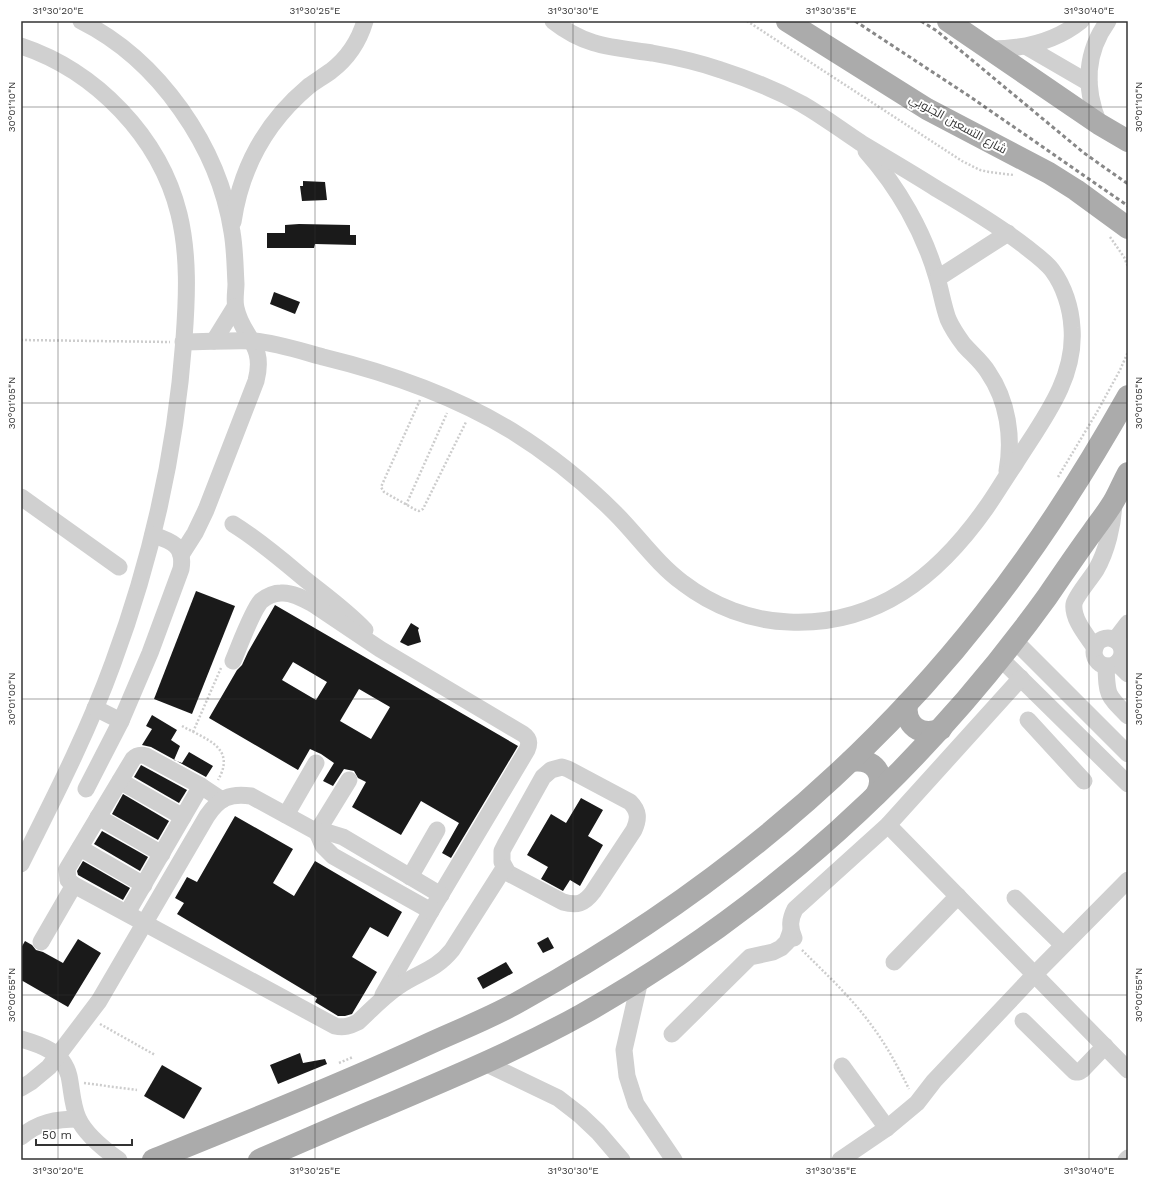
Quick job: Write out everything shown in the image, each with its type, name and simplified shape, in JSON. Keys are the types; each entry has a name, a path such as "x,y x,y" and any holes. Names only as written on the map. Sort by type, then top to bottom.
{"main road":[{"name":"شارع التسعين الجنوبي","path":"787,21 927,109 1049,173 1076,190 1128,228"},
{"path":"948,21 1099,124 1128,141"},
{"path":"153,1160 392,1060 520,1002 621,942 702,887 779,826 851,761 907,704 952,654 1020,567 1058,512 1128,396"},
{"path":"259,1160 485,1063 579,1015 640,980 682,953 763,894 840,830 941,729 1015,641 1115,500 1128,473"},
{"path":"907,704 906,710 908,717 915,728 928,732 934,732 941,729"},
{"path":"851,761 865,761 872,764 876,769 880,775 881,782 880,789 876,795"}],"street":[{"path":"81,21 114,41 141,64 163,87 197,132 218,178 228,211 232,231 235,262 236,307 242,325 253,341 259,361 256,381 206,510 195,533 181,555"},
{"path":"232,231 237,202 245,174 256,149 271,126 289,104 344,59 354,47 365,21"},
{"path":"184,342 253,341 280,346 390,375 472,408 511,430 542,451 583,483 615,513 663,566 682,583 704,598 728,609 753,617 779,622 805,623 844,617 881,605 904,592 925,577 966,535 989,504 1048,410 1069,367 1072,346 1072,325 1069,310 1060,283 1050,267 1036,254 1008,233 829,121 773,90 744,78 683,59 596,45 575,36 553,21"},
{"path":"990,49 1027,47 1054,38 1082,21"},
{"path":"1099,124 1092,104 1089,83 1092,56 1096,42 1108,21"},
{"path":"21,46 54,60 76,73 97,88 116,105 133,124 161,167 171,190 179,214 186,264 184,342 173,438 153,535 128,620 113,664 95,708 52,802 21,864"},
{"path":"1027,47 1089,83"},
{"path":"856,139 874,159 904,204 917,228 938,278 943,306 949,320 964,344 988,372 997,388 1004,405 1010,441 1006,477"},
{"path":"218,178 235,178 245,174"},
{"path":"938,278 1008,233"},
{"path":"214,341 236,307"},
{"path":"21,497 118,567"},
{"path":"1115,500 1109,534 1102,556 1094,573 1074,602 1078,620 1094,648 1097,661 1117,668"},
{"path":"233,524 254,536 306,580 342,607 380,648"},
{"path":"86,789 121,721 150,653 179,576 182,562 178,549 174,543 153,535"},
{"path":"233,661 257,607 267,597 280,593 295,596 313,604 380,648 523,734 526,736 529,743 527,750 431,911 378,1004"},
{"path":"1115,640 1128,623"},
{"path":"1094,648 1101,640 1110,638 1115,640 1121,646 1122,655 1117,668 1106,686 1111,700 1128,716"},
{"path":"1015,641 1128,754"},
{"path":"1001,659 1128,784"},
{"path":"672,1034 750,957 773,952 781,948 787,942 792,934 790,921 795,909 888,825 1021,678"},
{"path":"1053,709 1068,693"},
{"path":"95,708 121,721"},
{"path":"1028,720 1084,781"},
{"path":"1057,751 1078,734"},
{"path":"441,895 343,838 330,833 317,832 251,796 211,793 141,754 133,759 68,870 68,880 74,886 127,913 335,1026 350,1026 358,1022 399,986 432,969 446,957 452,950 504,868"},
{"path":"286,815 316,763"},
{"path":"562,767 568,769 635,806 638,818 634,830 588,899 581,903 572,905 563,902 513,876 504,868 502,862 502,851 543,777 551,770 562,767"},
{"path":"317,832 349,780"},
{"path":"120,781 183,817"},
{"path":"127,913 183,817 211,793"},
{"path":"21,1088 41,1075 50,1067 99,1001 213,807 211,793"},
{"path":"98,817 162,854"},
{"path":"888,825 1128,1070"},
{"path":"410,877 437,830"},
{"path":"317,832 322,846 332,856 431,911"},
{"path":"80,848 144,885"},
{"path":"840,1160 887,1128 917,1104 934,1081 1035,974 1128,880"},
{"path":"41,942 74,886"},
{"path":"894,962 958,896"},
{"path":"1015,898 1063,945"},
{"path":"640,980 624,1050 627,1076 636,1104 674,1160"},
{"path":"1023,1020 1075,1072 1082,1070 1105,1046"},
{"path":"21,1039 45,1046 58,1056 69,1075 73,1102 78,1119 97,1142 118,1160"},
{"path":"485,1063 558,1098 580,1115 598,1132 622,1160"},
{"path":"842,1066 887,1128"},
{"path":"21,1137 35,1127 45,1123 56,1120 78,1119"}],"path":[{"path":"747,21 962,161 980,170 1018,175"},
{"path":"1107,233 1116,244 1128,266"},
{"path":"21,340 184,342"},
{"path":"1056,480 1097,412 1128,352"},
{"path":"425,388 381,486 381,489 384,492 417,511 423,509 472,408"},
{"path":"406,504 453,400"},
{"path":"193,732 223,663 230,667 233,661"},
{"path":"182,726 216,744 221,750 224,758 222,773 211,793"},
{"path":"792,934 801,948 854,1003 872,1025 888,1050 917,1104"},
{"path":"87,1017 155,1055"},
{"path":"339,1063 353,1057"},
{"path":"70,1081 137,1090"}],"building":[{"path":"303,181 325,182 327,200 302,201 300,186 303,186"},
{"path":"285,225 350,225 350,235 356,235 356,245 315,244 314,248 267,248 267,233 285,233"},
{"path":"274,292 300,302 295,314 270,304"},
{"path":"196,591 235,606 192,714 154,699"},
{"path":"275,605 518,746 451,858 442,853 459,823 421,801 401,835 352,807 366,782 358,778 354,771 344,769 333,786 323,781 334,763 321,754 310,749 298,770 209,718 237,670 242,665","holes":["293,662 327,682 316,700 282,680","359,689 390,707 371,739 340,721"]},
{"path":"411,623 419,628 418,630 421,642 408,646 400,642"},
{"path":"152,715 177,730 171,740 180,746 174,760 151,747 142,745 152,729 146,726"},
{"path":"189,752 213,766 206,777 177,761 182,763"},
{"path":"141,765 187,790 179,803 134,777"},
{"path":"123,794 169,821 158,840 112,814"},
{"path":"581,798 603,810 588,836 603,845 580,886 570,880 563,891 541,879 548,867 527,855 551,814 566,823"},
{"path":"235,816 293,849 273,883 294,896 315,861 402,912 388,937 370,927 352,957 377,972 352,1014 338,1016 315,1002 317,998 177,914 184,903 175,898 187,877 197,882"},
{"path":"102,831 148,857 140,871 94,844"},
{"path":"83,861 130,888 123,900 78,875 77,871"},
{"path":"548,937 554,948 543,953 537,943"},
{"path":"78,939 101,953 68,1007 21,980 21,948 25,941 32,945 36,950 43,952 63,963"},
{"path":"506,962 513,973 483,989 477,978"},
{"path":"300,1053 303,1063 325,1059 327,1064 278,1084 270,1065"},
{"path":"162,1065 202,1088 184,1119 144,1096"}],"railway":[{"path":"855,21 972,98 1128,206"},
{"path":"921,21 937,31 1084,153 1128,184"}]}
